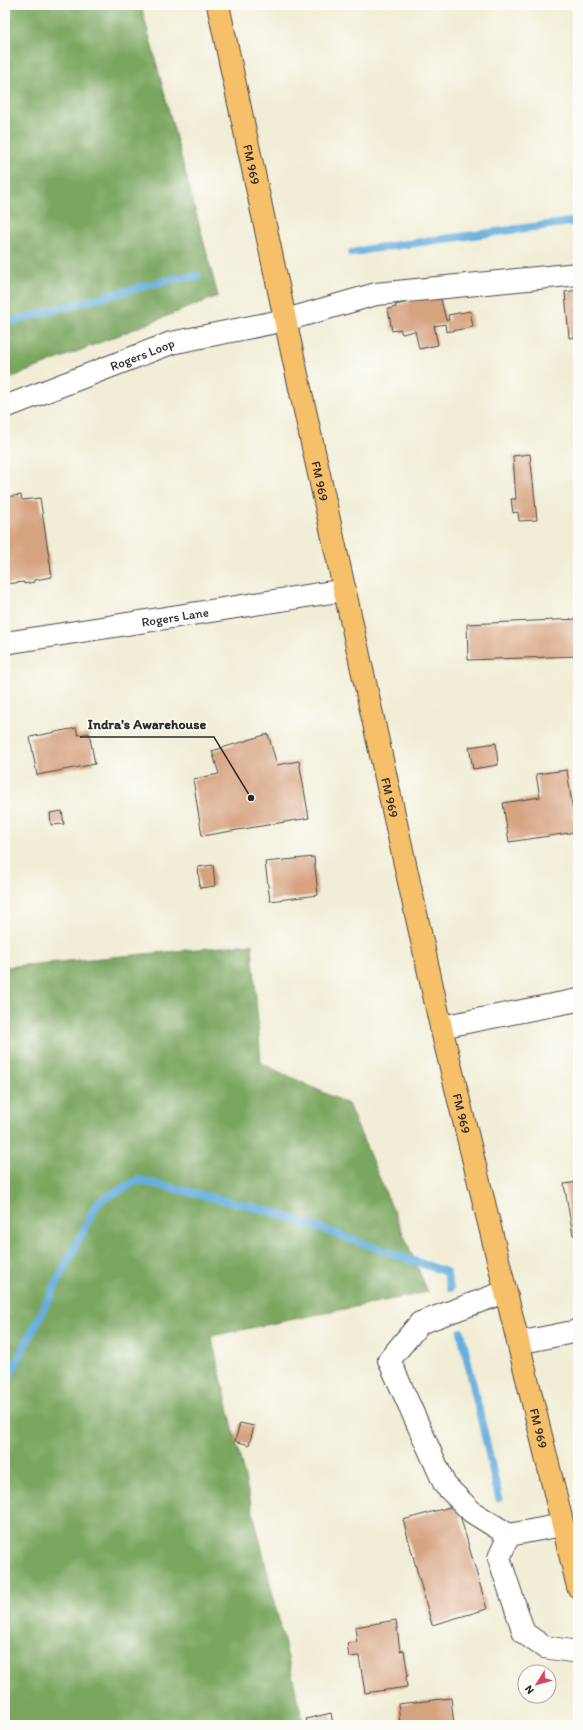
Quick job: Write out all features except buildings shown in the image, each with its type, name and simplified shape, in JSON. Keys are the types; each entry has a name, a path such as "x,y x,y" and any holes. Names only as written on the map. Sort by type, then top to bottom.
{"main road":[{"name":"FM 969","path":"218,5 441,1027 578,1587"}],"street":[{"name":"Rogers Loop","path":"5,407 171,343 286,320 376,294 578,274"},
{"name":"Rogers Lane","path":"5,643 345,590"},
{"path":"441,1027 578,1000"},
{"path":"505,1292 420,1323 389,1360 445,1485 472,1512 509,1535 562,1525"},
{"path":"518,1343 578,1331"},
{"path":"509,1535 500,1558 524,1633 544,1647 578,1652"}],"green space":[{"path":"5,5 141,5 218,296 5,380"},
{"path":"252,944 261,1063 348,1104 428,1292 211,1336 304,1725 5,1725 5,967"}],"waterway":[{"path":"352,253 370,249 578,221"},
{"path":"5,323 172,279 198,276"},
{"path":"5,1385 98,1202 138,1180 270,1211 446,1272 450,1288"},
{"path":"461,1332 499,1498"}],"place":[{"name":"Indra's Awarehouse","path":"251,798"}]}
